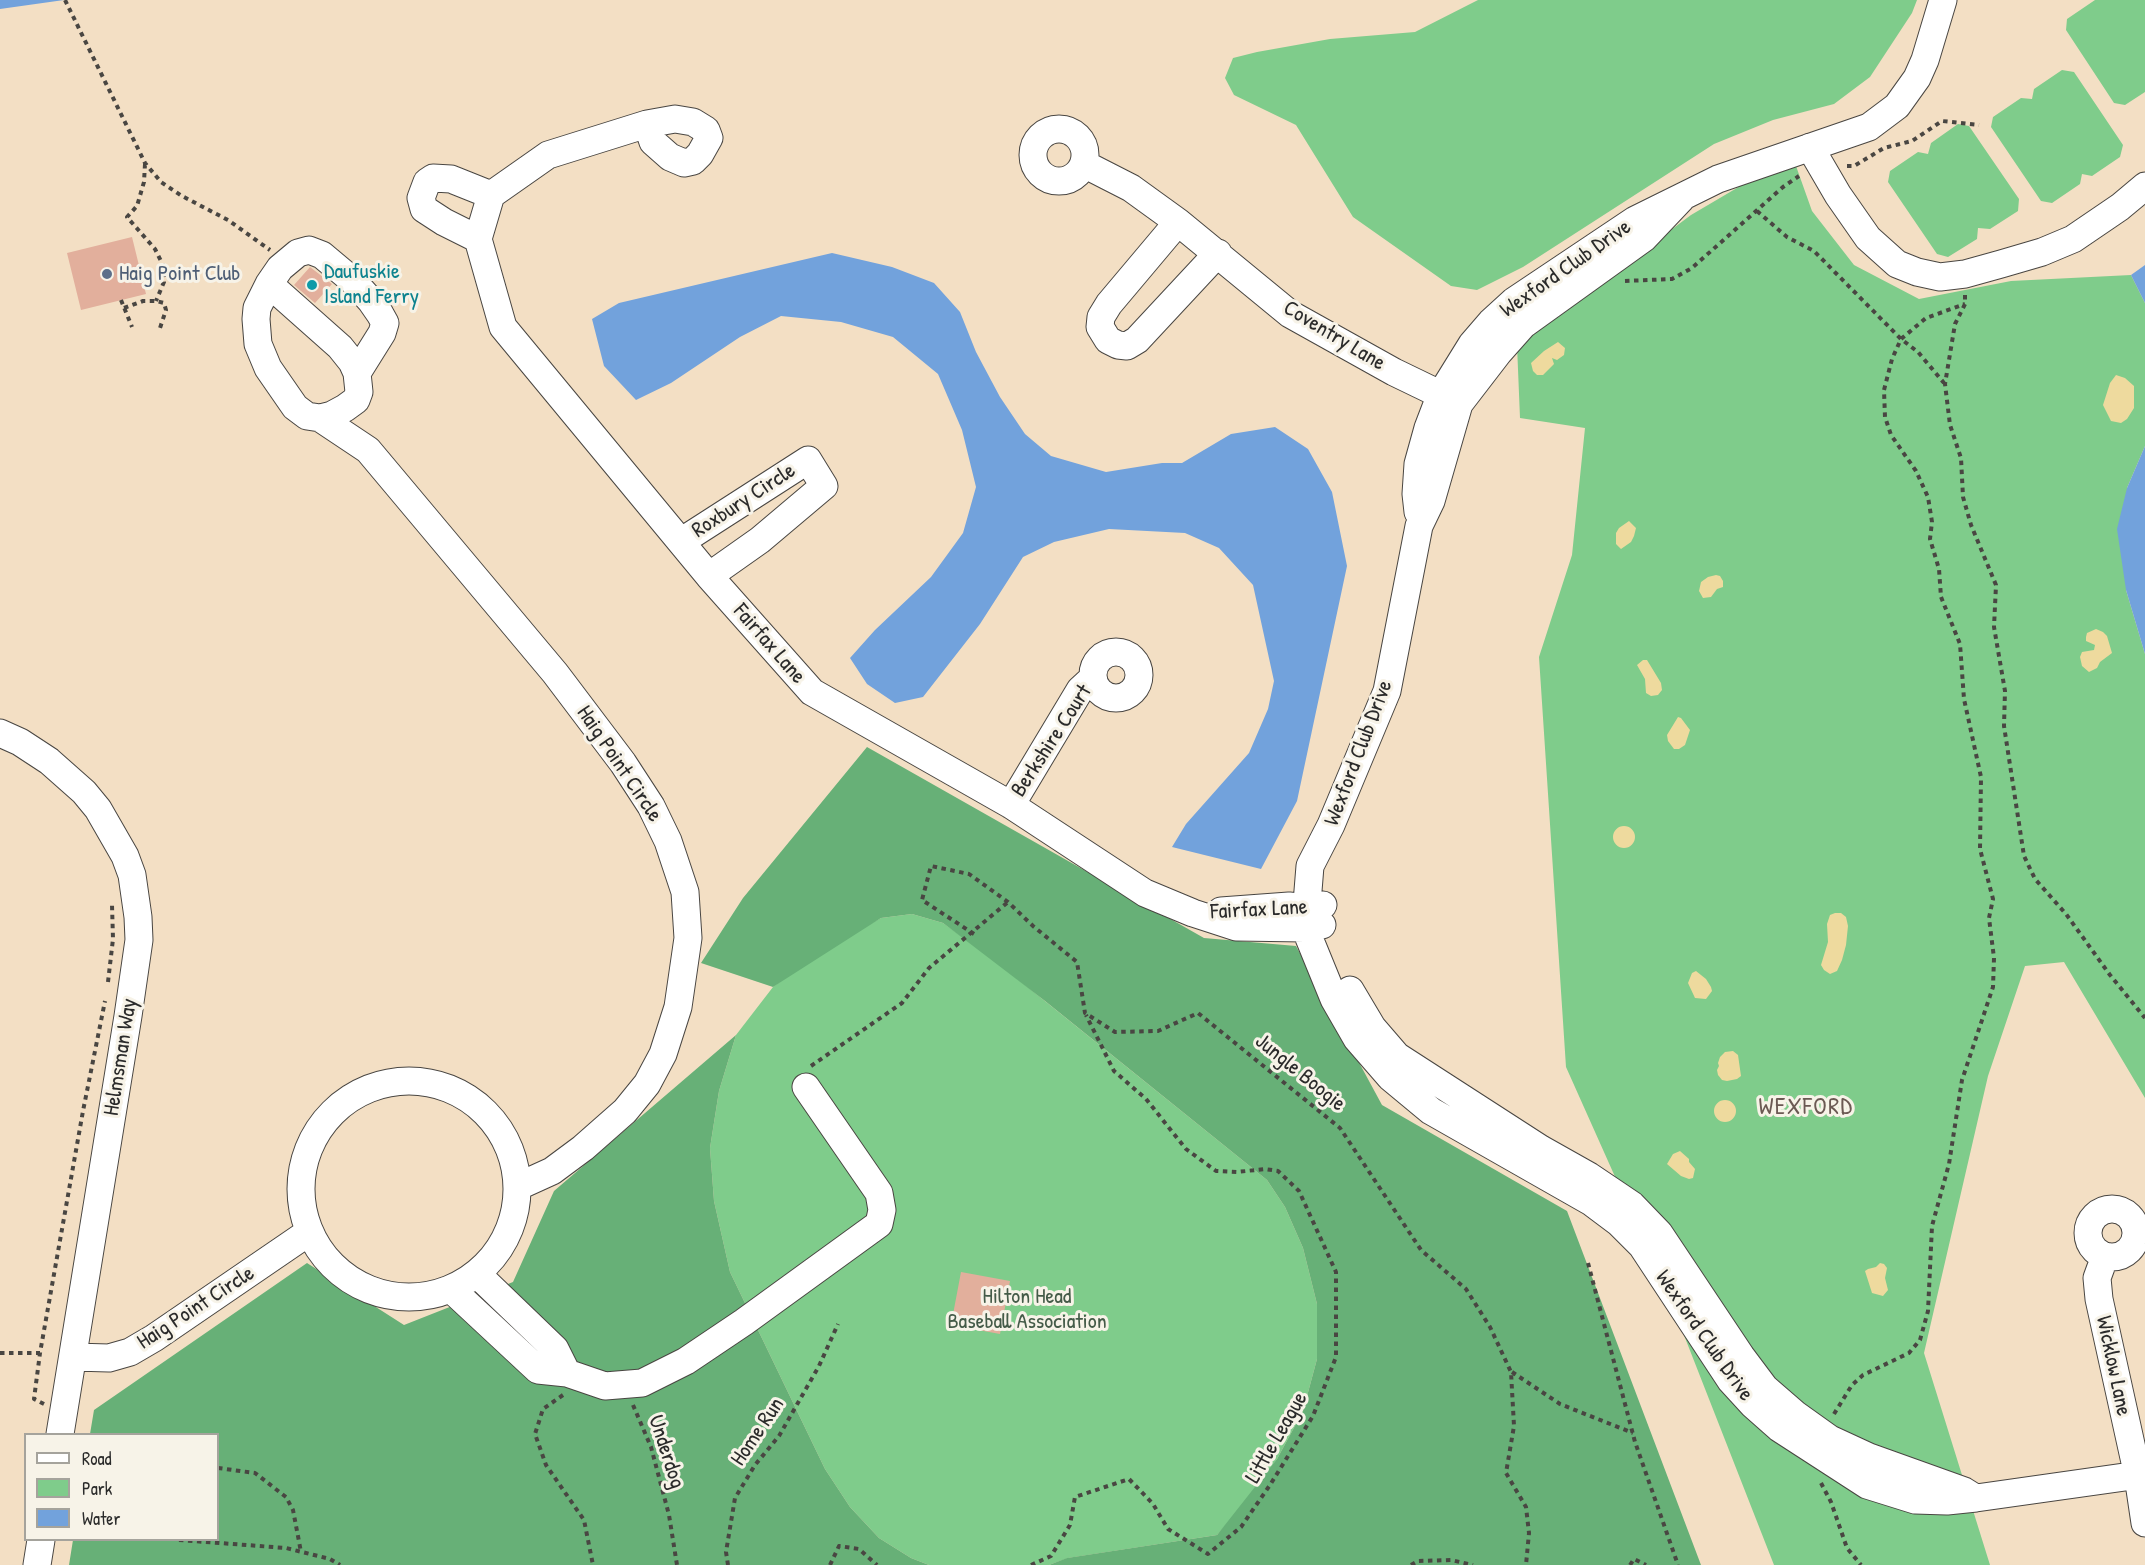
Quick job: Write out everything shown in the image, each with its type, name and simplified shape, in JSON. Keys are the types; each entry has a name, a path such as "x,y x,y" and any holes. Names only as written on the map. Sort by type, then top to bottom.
{"street":[{"name":"Wexford Club Drive","path":"1943,0 1925,60 1917,78 1897,106 1869,127 1816,157 1718,179 1681,199 1644,238 1523,325 1499,352 1450,399 1431,501 1419,526 1387,691 1325,839 1315,917 1335,999 1357,1039 1390,1077 1431,1111 1583,1185 1632,1205 1659,1233 1765,1388 1795,1414 1821,1443 1867,1485 1915,1500 1947,1501 2141,1474"},
{"path":"491,195 451,179 433,178 427,182 421,198 424,209 478,239 491,195 548,155 647,124"},
{"path":"1816,157 1838,195 1868,238 1897,264 1917,272 1940,277 1965,274 2042,252 2073,239 2120,207 2145,186"},
{"name":"Coventry Lane","path":"1083,164 1131,188 1178,222 1290,314 1394,372 1450,399"},
{"path":"1178,222 1101,316 1100,327 1108,340 1127,346 1137,340 1218,253"},
{"name":"Fairfax Lane","path":"478,239 503,327 710,576 812,692 1011,805 1145,893 1193,913 1288,906 1315,917"},
{"path":"309,250 322,255 353,281 372,301 385,323 356,386 332,415 320,418 307,416 295,407 267,368 258,345 256,308 269,284 286,263 298,253 309,250"},
{"path":"269,284 340,347 352,362 360,425 368,450"},
{"path":"320,418 368,450"},
{"name":"Haig Point Circle","path":"368,450 555,673 623,763 651,806 668,841 685,892 688,938 678,1007 663,1054 647,1084 626,1111 583,1148 552,1171 519,1186"},
{"name":"Roxbury Circle","path":"682,541 808,460 824,486 760,540 710,576"},
{"name":"Berkshire Court","path":"1011,805 1080,690 1092,678"},
{"name":"Helmsman Way","path":"0,734 20,742 50,761 84,792 98,809 125,856 132,875 138,917 139,940 128,1016 62,1424"},
{"path":"404,1080 439,1083 470,1098 496,1122 512,1152 519,1186 514,1219 500,1250 477,1274 451,1289 416,1298 382,1295 352,1282 327,1260 309,1232 300,1198 303,1163 317,1131 340,1105 370,1087 404,1080"},
{"path":"451,1289 538,1370 566,1383 604,1386 642,1383 687,1361 879,1224 882,1210 879,1193 806,1087"},
{"name":"Haig Point Circle","path":"73,1357 109,1358 130,1352 309,1232"},
{"name":"Wicklow Lane","path":"2105,1256 2097,1278 2099,1299 2141,1474 2145,1523"},
{"path":"477,1274 555,1349 566,1383"},
{"path":"37,1565 41,1541"}],"path":[{"path":"65,0 145,163 161,182 182,196 228,220 286,263"},
{"path":"1616,281 1672,279 1692,268 1783,187 1802,174 1816,157 1854,166 1884,148 1912,141 1942,121 1979,124"},
{"path":"145,163 144,182 137,206 127,217 155,249 163,265 164,282 156,300"},
{"path":"1757,211 1786,237 1814,251 1900,339 1918,352 1945,384"},
{"path":"1965,274 1965,304 1955,324 1945,384 1950,425 1961,458 1963,497 1971,525 1996,585 1994,627 2005,691 2004,726 2024,856 2035,879 2066,914 2110,975 2145,1018"},
{"path":"121,300 132,327"},
{"path":"124,308 143,301 156,300 164,303 166,310 159,331"},
{"path":"1861,1565 1847,1548 1831,1502 1817,1473 1821,1443 1852,1385 1863,1375 1909,1353 1920,1340 1928,1311 1932,1226 1949,1164 1962,1080 1993,987 1994,957 1989,918 1993,899 1980,849 1981,777 1964,699 1960,644 1941,597 1939,569 1930,539 1932,522 1928,497 1916,471 1891,435 1885,417 1884,390 1900,339 1926,318 1965,304"},
{"path":"973,933 922,900 931,866 969,874 1008,902 1077,962 1085,1013"},
{"path":"107,986 113,939 111,898"},
{"path":"806,1087 812,1064 902,1003 930,968 1008,902"},
{"path":"62,1424 34,1399 40,1353 83,1111 106,998"},
{"name":"Jungle Boogie","path":"1085,1013 1115,1032 1158,1031 1198,1013 1340,1128 1421,1250 1466,1290 1490,1327 1511,1372 1514,1426 1506,1473 1526,1507 1529,1533 1526,1565"},
{"name":"Little League","path":"1031,1565 1051,1557 1070,1525 1075,1497 1129,1479 1154,1504 1167,1529 1208,1554 1241,1527 1270,1485 1313,1416 1336,1357 1336,1272 1299,1191 1278,1171 1265,1168 1237,1172 1216,1171 1186,1149 1146,1099 1114,1071 1085,1013"},
{"path":"1588,1263 1633,1434 1678,1564 1669,1565"},
{"name":"Home Run","path":"728,1565 726,1552 735,1498 755,1465 780,1436 819,1366 838,1324"},
{"path":"0,1353 40,1353"},
{"path":"1511,1372 1560,1404 1633,1434"},
{"path":"566,1383 543,1409 536,1434 546,1465 584,1520 593,1565"},
{"name":"Underdog","path":"604,1386 632,1404 651,1447 669,1515 677,1565"},
{"path":"219,1468 255,1473 286,1497 293,1510 301,1552"},
{"path":"203,1541 286,1548 330,1559 340,1565"},
{"path":"830,1565 839,1546 859,1549 877,1565"},
{"path":"1630,1565 1634,1559 1646,1565"},
{"path":"1411,1565 1418,1561 1451,1560 1473,1565"}],"green space":[{"path":"1478,0 1917,0 1912,13 1870,77 1834,104 1773,120 1714,144 1523,267 1477,290 1451,286 1353,217 1296,125 1234,95 1225,78 1233,58 1330,39 1415,32"},
{"path":"2095,0 2145,0 2145,92 2125,105 2114,103 2066,30 2067,19"},
{"path":"2062,70 2074,72 2123,145 2120,157 2092,176 2082,174 2080,184 2052,203 2041,201 1991,127 1993,117 2021,98 2032,99 2034,89"},
{"path":"1958,124 1969,126 2019,199 2018,211 1990,229 1978,228 1977,239 1948,257 1937,254 1888,182 1890,171 1918,152 1928,154 1931,143"},
{"path":"1796,166 1812,211 1854,265 1919,299 2011,281 2131,275 2145,303 2145,446 2127,488 2126,590 2145,654 2145,1098 2064,962 2025,966 1988,1076 1924,1353 1990,1565 1774,1565 1671,1302 1566,1067 1539,657 1572,555 1585,428 1520,418 1517,345 1691,215 1742,185"},
{"path":"867,747 1204,938 1296,946 1382,1105 1567,1211 1701,1565 1049,1565 1067,1558 1217,1535 1277,1459 1303,1411 1317,1359 1317,1304 1303,1248 1285,1207 1267,1180 1045,1001 943,923 912,914 881,918 773,987 701,963 743,898"},
{"name":"Hilton Head Baseball Association","path":"912,914 943,923 989,956 1267,1180 1285,1207 1303,1248 1317,1304 1317,1359 1303,1411 1277,1459 1249,1499 1217,1535 1068,1558 1049,1565 929,1565 911,1558 879,1538 850,1507 825,1469 730,1272 714,1201 710,1148 719,1091 736,1035 773,987 822,950 881,918"},
{"path":"736,1035 719,1091 710,1148 714,1201 730,1272 825,1469 850,1507 879,1538 911,1558 929,1565 69,1565 73,1541 219,1541 219,1433 90,1433 94,1410 307,1263 404,1325 513,1282 554,1191"}],"sand":[{"path":"1558,342 1565,348 1564,355 1557,360 1552,358 1554,364 1543,375 1537,375 1531,363"},
{"path":"2116,375 2125,378 2134,386 2134,408 2127,419 2121,423 2111,421 2103,405 2110,383"},
{"path":"1629,521 1636,528 1634,536 1631,542 1621,549 1616,544 1616,533"},
{"path":"1716,575 1720,576 1723,581 1723,587 1717,589 1711,597 1703,598 1699,591 1701,582"},
{"path":"2096,629 2107,636 2112,653 2100,662 2097,668 2089,672 2082,666 2080,657 2082,652 2094,650 2095,645 2086,641 2086,637 2087,633"},
{"path":"1647,660 1661,683 1662,690 1658,695 1651,696 1646,693 1645,679 1637,665"},
{"path":"1678,717 1690,730 1685,745 1674,749 1667,735"},
{"path":"1624,826 1632,829 1635,837 1632,845 1624,848 1616,845 1613,837 1616,829"},
{"path":"1841,913 1846,917 1848,926 1842,960 1837,971 1830,974 1821,965 1828,942 1827,924 1830,915"},
{"path":"1696,971 1706,979 1711,987 1712,991 1706,999 1695,998 1688,983 1692,973"},
{"path":"1733,1051 1738,1055 1741,1076 1737,1079 1722,1080 1717,1070 1720,1057 1725,1052"},
{"path":"1725,1100 1733,1103 1736,1111 1733,1119 1725,1122 1717,1119 1714,1111 1717,1103"},
{"path":"1680,1151 1695,1169 1693,1178 1681,1176 1667,1164 1673,1154"},
{"path":"1880,1263 1887,1268 1885,1278 1888,1290 1883,1296 1872,1293 1865,1271"}],"water":[{"path":"0,0 64,0 0,9"},
{"path":"832,253 892,267 934,283 960,312 976,352 1000,397 1025,434 1051,456 1106,472 1162,463 1182,463 1231,434 1275,427 1308,449 1332,492 1347,566 1297,801 1261,869 1172,847 1186,824 1249,753 1268,709 1274,681 1253,585 1219,548 1185,533 1109,529 1054,542 1023,557 980,624 923,697 895,703 867,684 850,658 875,630 931,577 963,533 976,487 962,430 938,374 893,337 841,322 781,316 740,337 671,383 636,400 604,366 592,319 619,303"},
{"path":"2145,265 2145,303 2131,275"},
{"path":"2145,446 2145,654 2126,590 2117,529 2127,488"}],"building":[{"name":"Haig Point Club","path":"132,237 146,294 81,310 67,253"},
{"path":"310,267 332,284 315,303 294,285"},
{"path":"961,1272 1010,1281 1000,1334 951,1325"}],"place":[{"name":"Haig Point Club","path":"107,274"},
{"name":"Daufuskie Island Ferry","path":"312,285"}],"district":[{"name":"WEXFORD","path":"1806,1108"}]}
